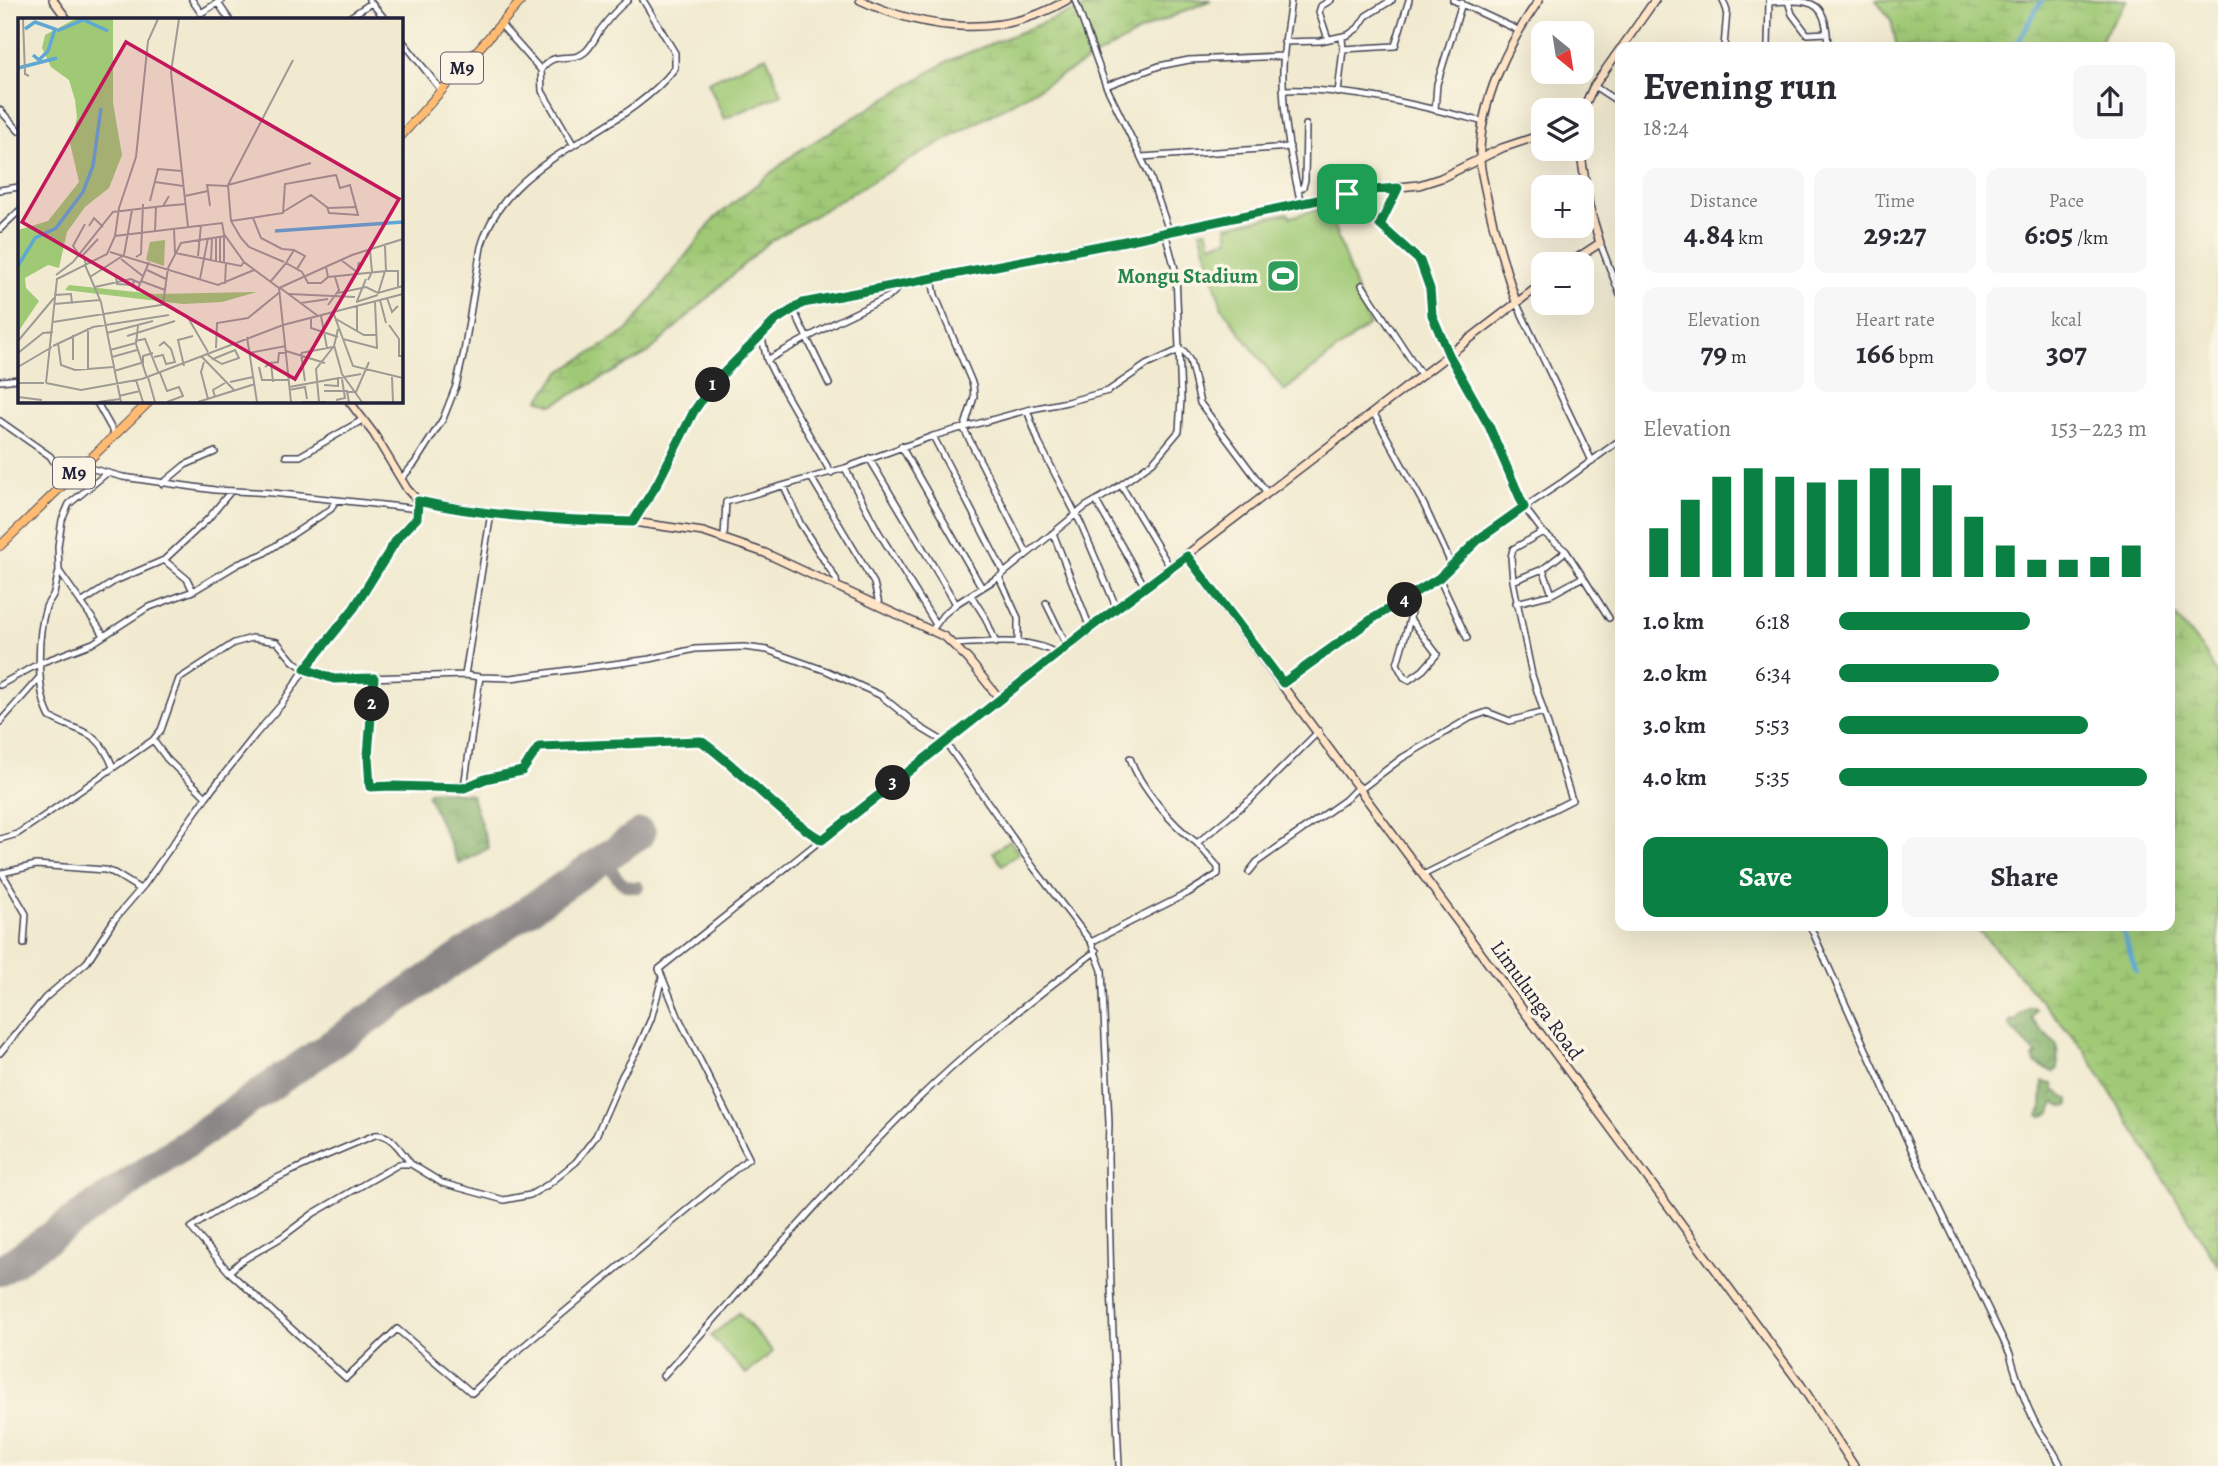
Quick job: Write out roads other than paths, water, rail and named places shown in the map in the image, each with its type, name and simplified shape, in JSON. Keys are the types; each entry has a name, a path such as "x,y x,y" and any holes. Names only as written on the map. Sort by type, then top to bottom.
{"main road":[{"path":"53,0 66,18"},
{"name":"M9","path":"402,135 522,0"},
{"path":"860,0 897,15 953,25 994,26 1017,22 1046,12 1067,0"},
{"path":"1517,302 1494,226 1479,159 1484,122 1499,68 1518,30 1539,0"},
{"path":"1625,42 1655,0"},
{"path":"1588,98 1615,56"},
{"path":"633,522 713,384 776,320 816,299 932,279 1360,191 1419,185 1531,138"},
{"path":"1582,161 1589,206 1600,243 1586,252"},
{"path":"350,402 364,419 418,505 575,520 633,522 703,531 724,537 765,552 837,588 934,626 954,644 999,698 1531,292"},
{"name":"M9","path":"1,543 148,402"},
{"name":"Limulunga Road","path":"1187,556 1801,1385 1854,1466"}],"street":[{"path":"192,0 201,13"},
{"path":"573,144 542,91 541,71 557,57 578,56 586,52 607,21 628,0"},
{"path":"401,479 415,463 443,419 456,386 484,235 509,196 537,169 627,112 674,68 675,54 643,0"},
{"path":"878,8 882,0"},
{"path":"845,468 878,531 934,626 956,604 1002,575 1076,514 1121,485 1162,453 1179,431 1181,398 1176,273 1160,201 1106,86 1075,0"},
{"path":"1291,0 1284,42 1283,90 1301,204"},
{"path":"1328,39 1319,12 1321,6 1331,0"},
{"path":"1284,42 1342,38 1354,32 1366,16 1392,0"},
{"path":"1343,49 1395,46 1409,0"},
{"path":"1453,0 1518,30"},
{"path":"1723,0 1727,16 1724,42"},
{"path":"195,18 220,1 228,18"},
{"path":"348,18 370,1 384,18"},
{"path":"1768,42 1769,1 1807,2 1818,7 1824,16 1828,42"},
{"path":"1788,1 1792,13 1807,34 1827,33"},
{"path":"1435,110 1437,84 1462,3"},
{"path":"501,24 541,71"},
{"path":"1354,32 1356,47"},
{"path":"1338,93 1342,38"},
{"path":"402,40 441,90"},
{"path":"1106,86 1159,65 1189,60 1283,55"},
{"path":"1594,86 1615,100"},
{"path":"1283,90 1310,89 1377,96 1484,122"},
{"path":"0,110 18,130"},
{"path":"1298,190 1303,187 1305,180 1306,125"},
{"path":"1141,157 1290,147"},
{"path":"0,190 18,187"},
{"path":"1398,188 1380,225 1420,261 1430,289 1432,315 1449,355 1485,417 1524,507 1543,532 1566,551 1609,618"},
{"path":"0,229 18,212"},
{"path":"1600,243 1615,282"},
{"path":"932,279 935,295 972,385 974,397 964,429 1027,553"},
{"path":"766,360 890,296 902,284"},
{"path":"1362,285 1422,376"},
{"path":"1517,302 1592,461"},
{"path":"793,309 829,384"},
{"path":"761,334 766,360 831,472"},
{"path":"724,537 726,502 812,479 933,436 1108,391 1146,365 1179,350"},
{"path":"1179,350 1188,355 1200,403 1268,495"},
{"path":"0,371 2,381"},
{"path":"97,402 115,435"},
{"path":"1027,410 1040,445 1076,514 1116,609"},
{"path":"1373,412 1419,494 1452,566"},
{"path":"286,456 300,456 364,419"},
{"path":"0,421 50,456 66,481"},
{"path":"933,436 1002,575 1018,618 1018,643"},
{"path":"1283,683 1360,626 1439,578 1479,539 1615,444"},
{"path":"901,446 982,588"},
{"path":"162,484 185,465 215,452"},
{"path":"869,458 956,604"},
{"path":"0,1053 45,998 87,962 114,920 141,889 206,797 281,705 305,669 354,608 397,539 417,518 418,505 335,501 162,484 107,474 82,466"},
{"path":"107,474 78,495 65,511 58,546 59,571 54,594 46,606 40,677 44,703 50,717 96,738 104,746 113,767"},
{"path":"812,479 874,583 879,604"},
{"path":"1121,485 1171,569"},
{"path":"784,486 800,523 836,579 837,588"},
{"path":"81,603 115,581 164,560 208,519 231,491"},
{"path":"0,685 40,663 83,649 146,608 193,591 238,564 275,547 331,509 335,501"},
{"path":"1096,501 1145,587"},
{"path":"465,675 491,513"},
{"path":"1423,875 1572,800 1532,674 1513,580 1513,549 1543,532"},
{"path":"1053,533 1090,628"},
{"path":"1513,580 1543,569 1566,551"},
{"path":"164,560 187,579 193,591"},
{"path":"1543,569 1552,594"},
{"path":"59,571 104,635"},
{"path":"1516,603 1552,594 1583,577"},
{"path":"1439,578 1468,638"},
{"path":"971,595 986,619 996,643"},
{"path":"1410,619 1437,654 1423,670 1409,680 1404,677 1397,664 1410,619 1413,595"},
{"path":"1046,603 1067,646"},
{"path":"0,839 18,834 153,740 161,730 179,679 234,643 251,638 277,642 293,661 305,669 334,679 465,675 512,678 650,659 695,649 744,647 767,650 827,671 880,695 921,728 946,743 1034,868 1091,942 1102,970 1119,1466"},
{"path":"954,644 1018,643 1050,649 1057,654"},
{"path":"0,722 40,677"},
{"path":"464,788 480,677"},
{"path":"374,678 368,739 369,786 464,788 485,779 522,771 539,747 701,741 719,754 780,811 822,840"},
{"path":"662,978 651,1019 596,1136 576,1162 549,1184 530,1195 504,1200 442,1183 411,1164 389,1138 381,1134 293,1171 191,1228 229,1272 346,1378 397,1329 472,1394 508,1359 750,1158 678,1016 659,969 946,743 999,698"},
{"path":"1249,872 1257,862 1402,758 1470,718 1487,712 1510,721 1544,712"},
{"path":"1197,843 1251,799 1319,731"},
{"path":"153,740 167,759 206,797"},
{"path":"1091,942 1188,893 1218,874 1218,867 1197,843 1181,830 1152,795 1135,771 1130,758"},
{"path":"0,863 1,874 26,914 24,944"},
{"path":"1,874 36,865 105,870 141,889"},
{"path":"1812,931 1913,1153 2010,1354 2017,1381 2034,1419 2056,1452 2061,1466"},
{"path":"663,1376 917,1100 1000,1026 1096,951"},
{"path":"229,1272 336,1199 399,1164 411,1164"}],"waterway":[{"path":"2018,42 2042,0"},
{"path":"2123,931 2136,971"}],"place":[{"name":"Mongu Stadium","path":"1283,276"}]}
